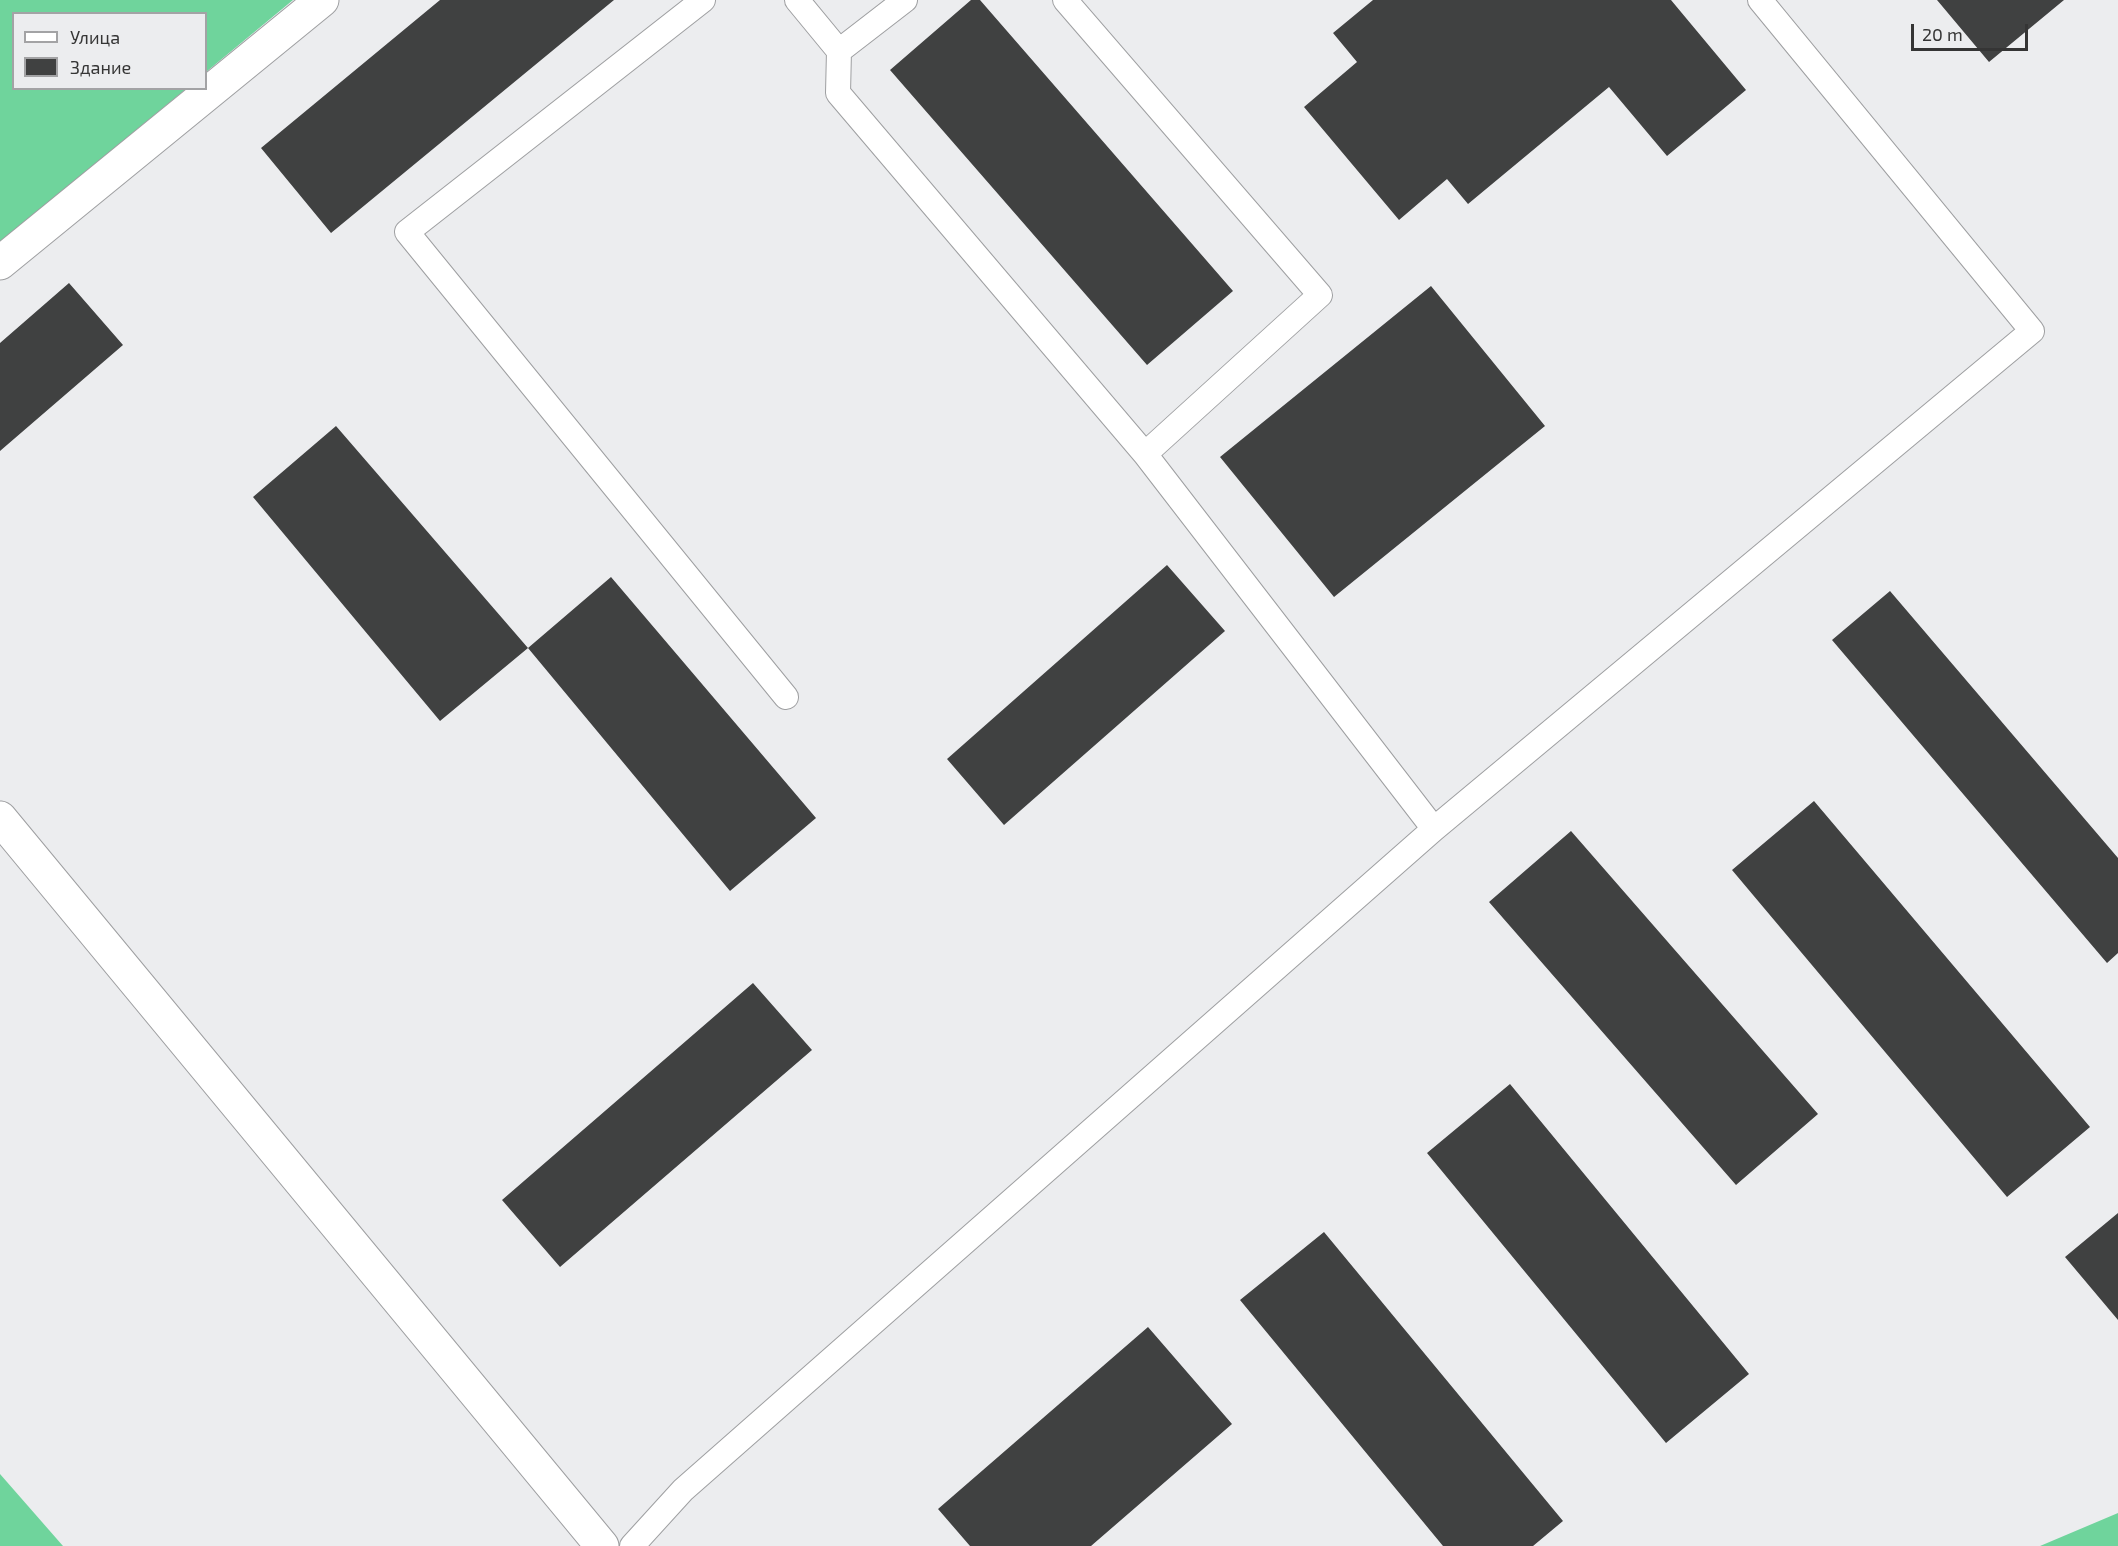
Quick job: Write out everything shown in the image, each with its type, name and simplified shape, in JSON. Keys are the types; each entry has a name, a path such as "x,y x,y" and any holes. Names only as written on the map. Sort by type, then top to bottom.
{"street":[{"path":"0,263 322,0"},
{"path":"0,818 602,1546"}],"lane":[{"path":"703,0 406,232 786,697"},
{"path":"797,0 839,51 838,93 1145,454 1434,829"},
{"path":"839,51 905,0"},
{"path":"1065,0 1320,295 1145,454"},
{"path":"632,1546 682,1490 1434,829 2032,331 1760,0"}],"green space":[{"path":"0,0 293,0 207,71 207,12 12,12 12,90 185,90 0,242"},
{"path":"0,1474 63,1546 0,1546"},
{"path":"2118,1513 2118,1546 2040,1546"}],"building":[{"path":"440,0 614,0 331,233 261,148"},
{"path":"971,0 980,0 1233,291 1147,365 890,70"},
{"path":"1373,0 1671,0 1746,90 1667,156 1609,87 1468,204 1447,179 1399,220 1304,107 1357,62 1333,33"},
{"path":"1937,0 2064,0 1989,62"},
{"path":"69,283 123,345 0,451 0,343"},
{"path":"1431,286 1545,426 1334,597 1220,457"},
{"path":"336,426 528,648 440,721 253,497"},
{"path":"1167,565 1225,631 1004,825 947,759"},
{"path":"611,577 816,818 730,891 528,648"},
{"path":"1890,591 2118,858 2118,953 2107,963 1832,640"},
{"path":"1814,801 2090,1127 2007,1197 1732,870"},
{"path":"1571,831 1818,1114 1736,1185 1489,902"},
{"path":"753,983 812,1050 560,1267 502,1200"},
{"path":"1510,1084 1749,1374 1666,1443 1427,1153"},
{"path":"2118,1213 2118,1320 2065,1257"},
{"path":"1324,1232 1563,1521 1533,1546 1443,1546 1240,1300"},
{"path":"1148,1327 1232,1424 1091,1546 970,1546 938,1509"}]}
